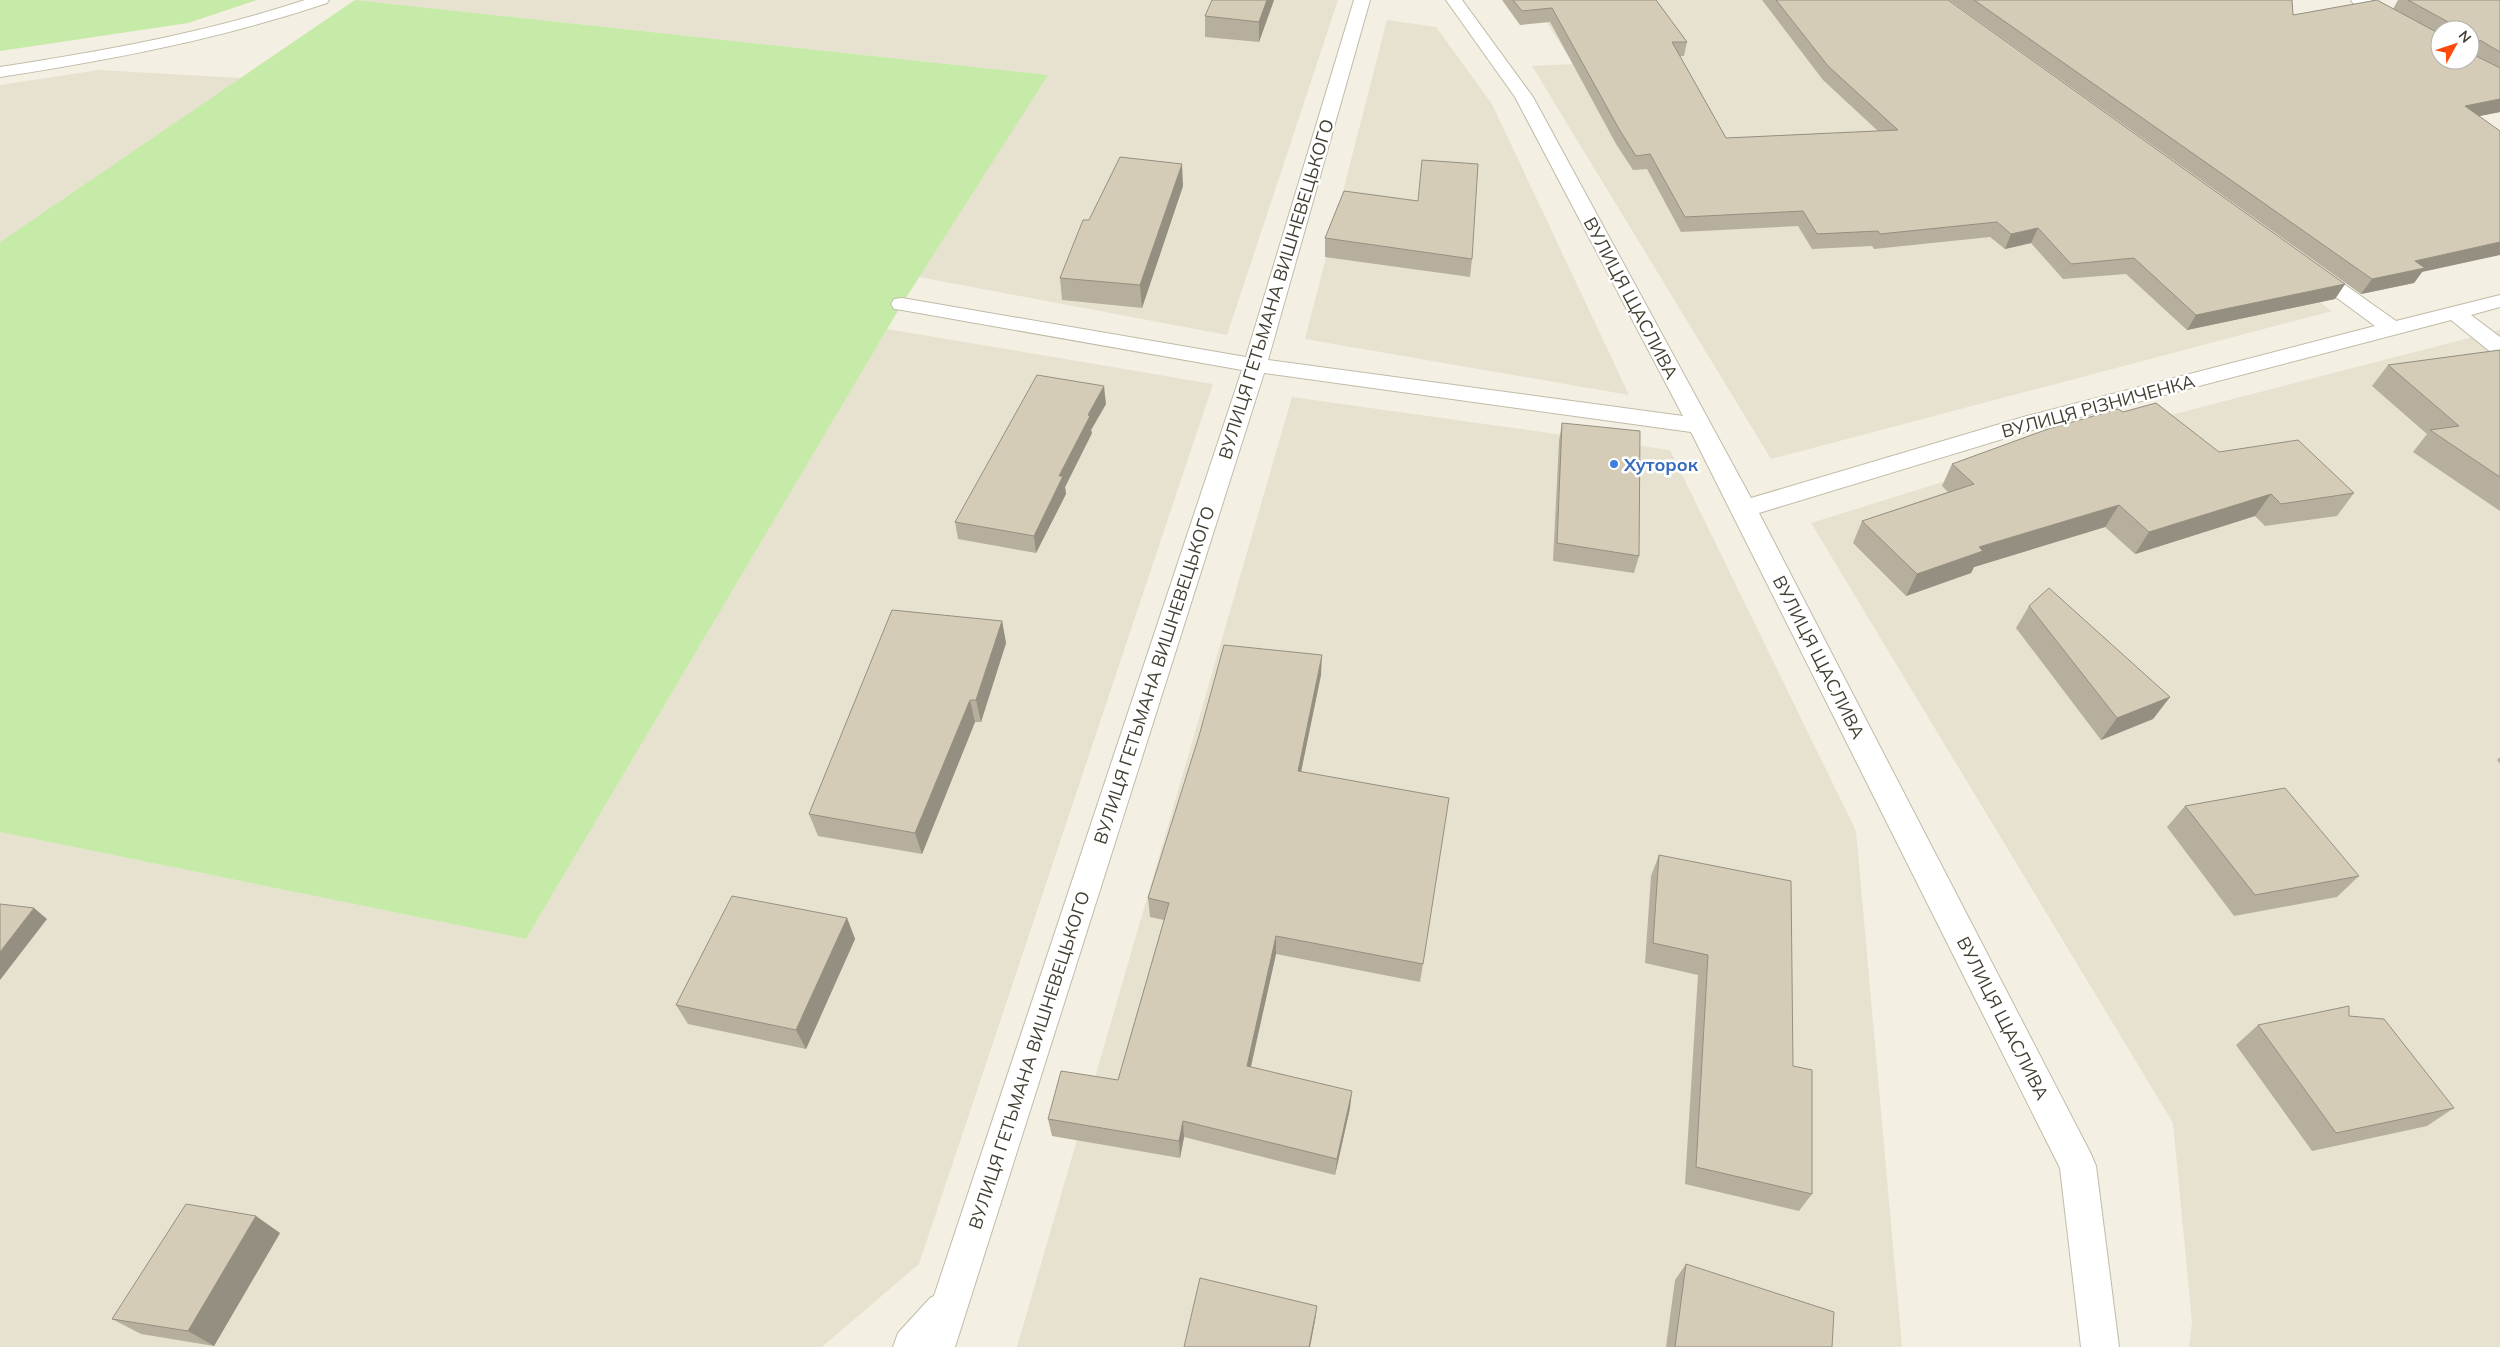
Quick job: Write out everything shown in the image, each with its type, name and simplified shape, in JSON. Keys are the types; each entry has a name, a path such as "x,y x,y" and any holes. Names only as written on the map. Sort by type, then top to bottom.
{"street":[{"path":"0,72 135,51 276,16 321,0"},
{"name":"ВУЛИЦЯ ГЕТЬМАНА ВИШНЕВЕЦЬКОГО","path":"936,1347 1255,365 1362,0"},
{"name":"ВУЛИЦЯ ЩАСЛИВА","path":"1454,0 1524,97 1744,509 2078,1166 2100,1347"},
{"path":"2359,0 2430,40"},
{"path":"2297,260 2393,329"},
{"name":"ВУЛИЦЯ РІЗНИЧЕНКА","path":"1744,509 2035,421 2500,301"},
{"path":"902,304 1255,365 1700,426"},
{"path":"2455,313 2500,348"},
{"path":"912,1347 951,1303"}],"shaded area":[{"path":"355,0 1338,0 1227,335 919,277 1047,75"},
{"path":"1533,0 1913,0 2332,311 1771,459 1532,66 1573,64"},
{"path":"1387,20 1436,27 1492,104 1629,395 1305,339"},
{"path":"99,70 241,78 0,242 0,85"},
{"path":"887,329 1213,384 919,1264 822,1347 0,1347 0,832 526,939"},
{"path":"2500,330 2500,1347 2189,1347 2192,1322 2173,1123 1811,523 2097,434"},
{"path":"1292,397 1670,450 1856,831 1902,1347 1017,1347"}],"green space":[{"path":"0,0 257,0 188,23 0,51"},
{"path":"355,0 1048,75 902,304 526,939 0,832 0,242"}],"building":[{"path":"1212,0 1267,0 1259,22 1205,16"},
{"path":"1513,0 1656,0 1687,42 1672,42 1726,138 1898,130 1828,66 1776,0 1948,0 2345,284 2196,315 2134,258 2071,264 2038,228 2011,234 1997,222 1880,234 1878,231 1817,234 1803,211 1685,217 1650,154 1636,156 1552,8 1522,11"},
{"path":"1974,0 2292,0 2293,15 2377,0 2430,29 2430,70 2480,70 2480,58 2500,68 2500,99 2465,106 2500,131 2500,242 2415,261 2425,268 2372,279"},
{"path":"2408,0 2500,0 2500,52 2480,40 2480,20 2445,20"},
{"path":"1120,157 1182,164 1140,285 1060,278 1083,220 1089,220"},
{"path":"1422,160 1478,164 1472,259 1325,238 1344,191 1418,201"},
{"path":"2500,350 2500,477 2430,430 2459,426 2388,365"},
{"path":"1037,375 1104,386 1059,476 1063,476 1034,536 955,522"},
{"path":"2156,403 2219,452 2298,440 2354,493 2281,504 2271,494 2149,532 2119,505 1979,547 1983,551 1917,574 1862,521 1974,484 1952,464 2048,429 2118,409 2123,412"},
{"path":"1562,423 1640,431 1639,556 1557,543"},
{"path":"2049,588 2170,697 2117,718 2029,606"},
{"path":"892,610 1002,621 976,700 970,700 915,833 809,814"},
{"path":"1224,645 1322,655 1298,771 1449,798 1423,964 1276,936 1247,1066 1352,1091 1337,1159 1183,1121 1179,1141 1048,1119 1061,1071 1118,1080 1169,903 1148,898 1199,736"},
{"path":"2285,788 2359,876 2255,895 2185,806"},
{"path":"1659,855 1791,881 1793,1066 1812,1070 1812,1194 1696,1167 1708,955 1653,943"},
{"path":"732,896 847,918 796,1030 676,1005"},
{"path":"0,904 34,908 0,952"},
{"path":"2349,1006 2349,1016 2384,1019 2454,1108 2336,1133 2258,1025"},
{"path":"186,1204 256,1216 188,1331 112,1319"},
{"path":"1686,1264 1834,1312 1832,1347 1675,1347"},
{"path":"1200,1278 1317,1306 1309,1347 1184,1347"}],"place":[{"name":"Хуторок","path":"1614,464"}]}
